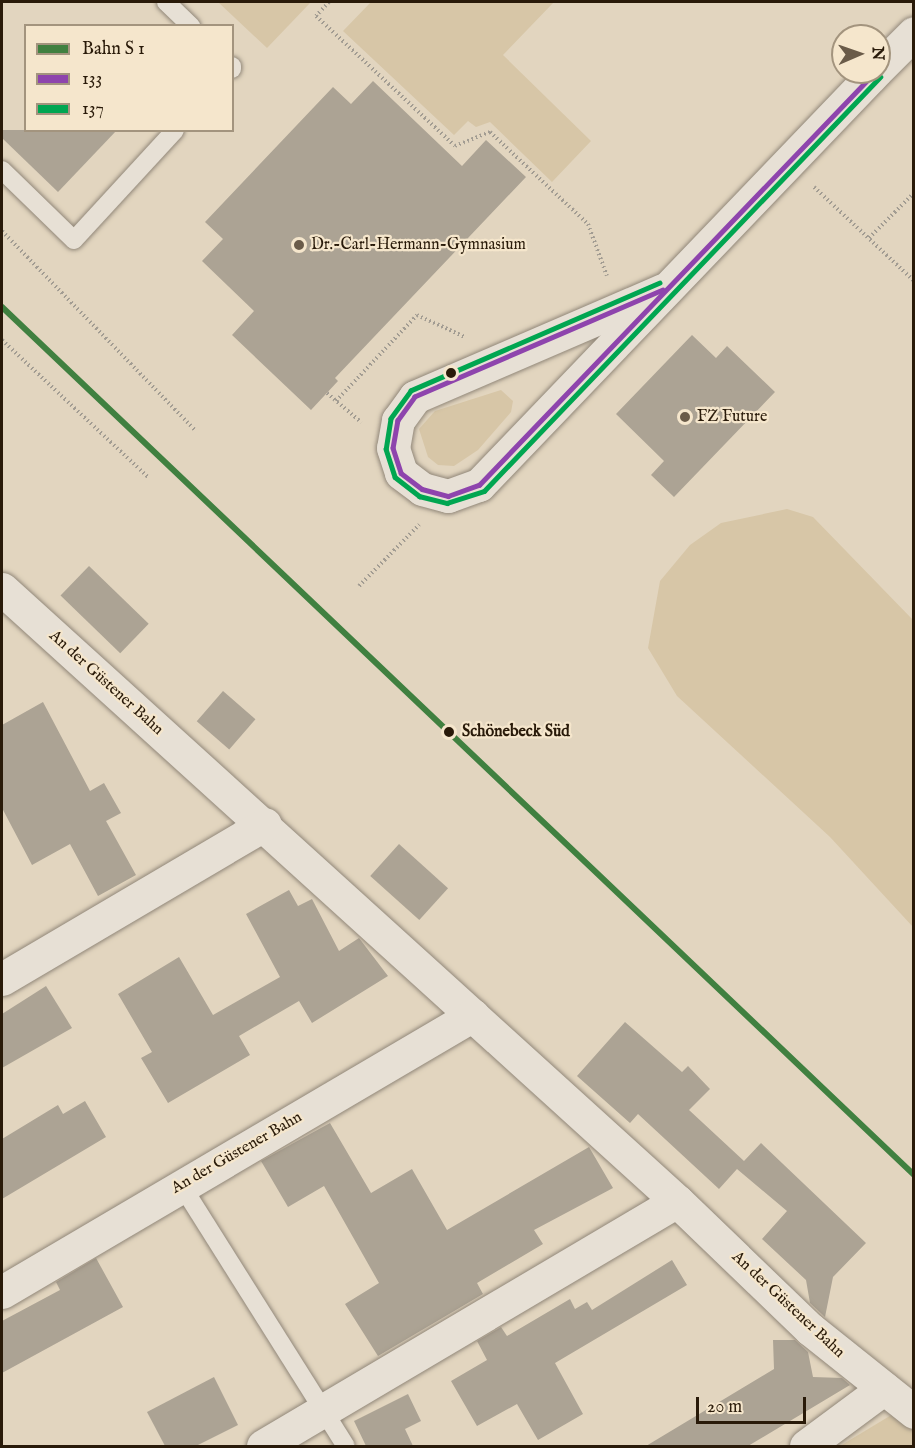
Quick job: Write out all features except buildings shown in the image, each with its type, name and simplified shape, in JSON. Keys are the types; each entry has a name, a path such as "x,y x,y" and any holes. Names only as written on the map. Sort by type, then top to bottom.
{"street":[{"path":"891,56 914,33"},
{"path":"663,290 620,311 415,397 396,431 393,448 401,473 422,489 448,496 480,485 510,457 663,290 863,84"},
{"name":"An der Güstener Bahn","path":"2,589 265,824 677,1201 810,1329 914,1412"},
{"path":"2,979 265,824"},
{"name":"An der Güstener Bahn","path":"2,1292 473,1015"},
{"path":"263,1446 677,1201"},
{"path":"806,1446 884,1388"}],"lane":[{"path":"166,2 189,24"},
{"path":"2,170 74,240 173,132"},
{"path":"182,1186 346,1446"}],"path":[{"path":"329,2 316,15 455,146 490,132 588,224 620,311"},
{"path":"788,161 914,281"},
{"path":"869,238 914,193"},
{"path":"2,231 195,430"},
{"path":"336,401 417,315 509,357"},
{"path":"2,340 148,477"},
{"path":"327,393 364,424 396,431"},
{"path":"359,586 448,496"}],"shaded area":[{"path":"218,2 311,2 267,48"},
{"path":"371,2 554,2 503,55 591,141 552,182 490,122 476,127 468,121 454,135 343,31"},
{"path":"501,390 513,401 511,412 478,450 454,466 438,465 428,457 419,429 435,411"},
{"path":"787,509 813,517 913,620 913,927 830,837 677,696 648,648 660,581 690,545 721,523"},
{"path":"893,1414 913,1430 913,1446 840,1446"}],"transit line":[{"name":"133","path":"663,290 415,397 398,420 393,448 401,473 422,489 448,496 479,485 863,84"},
{"name":"137","path":"660,283 411,391 391,419 386,449 395,477 419,496 447,503 484,491 873,84"},
{"path":"2,307 914,1175"}],"place":[{"name":"Dr.-Carl-Hermann-Gymnasium","path":"299,245"},
{"name":"FZ Future","path":"685,417"},
{"name":"Schönebeck Süd","path":"449,732"}]}
